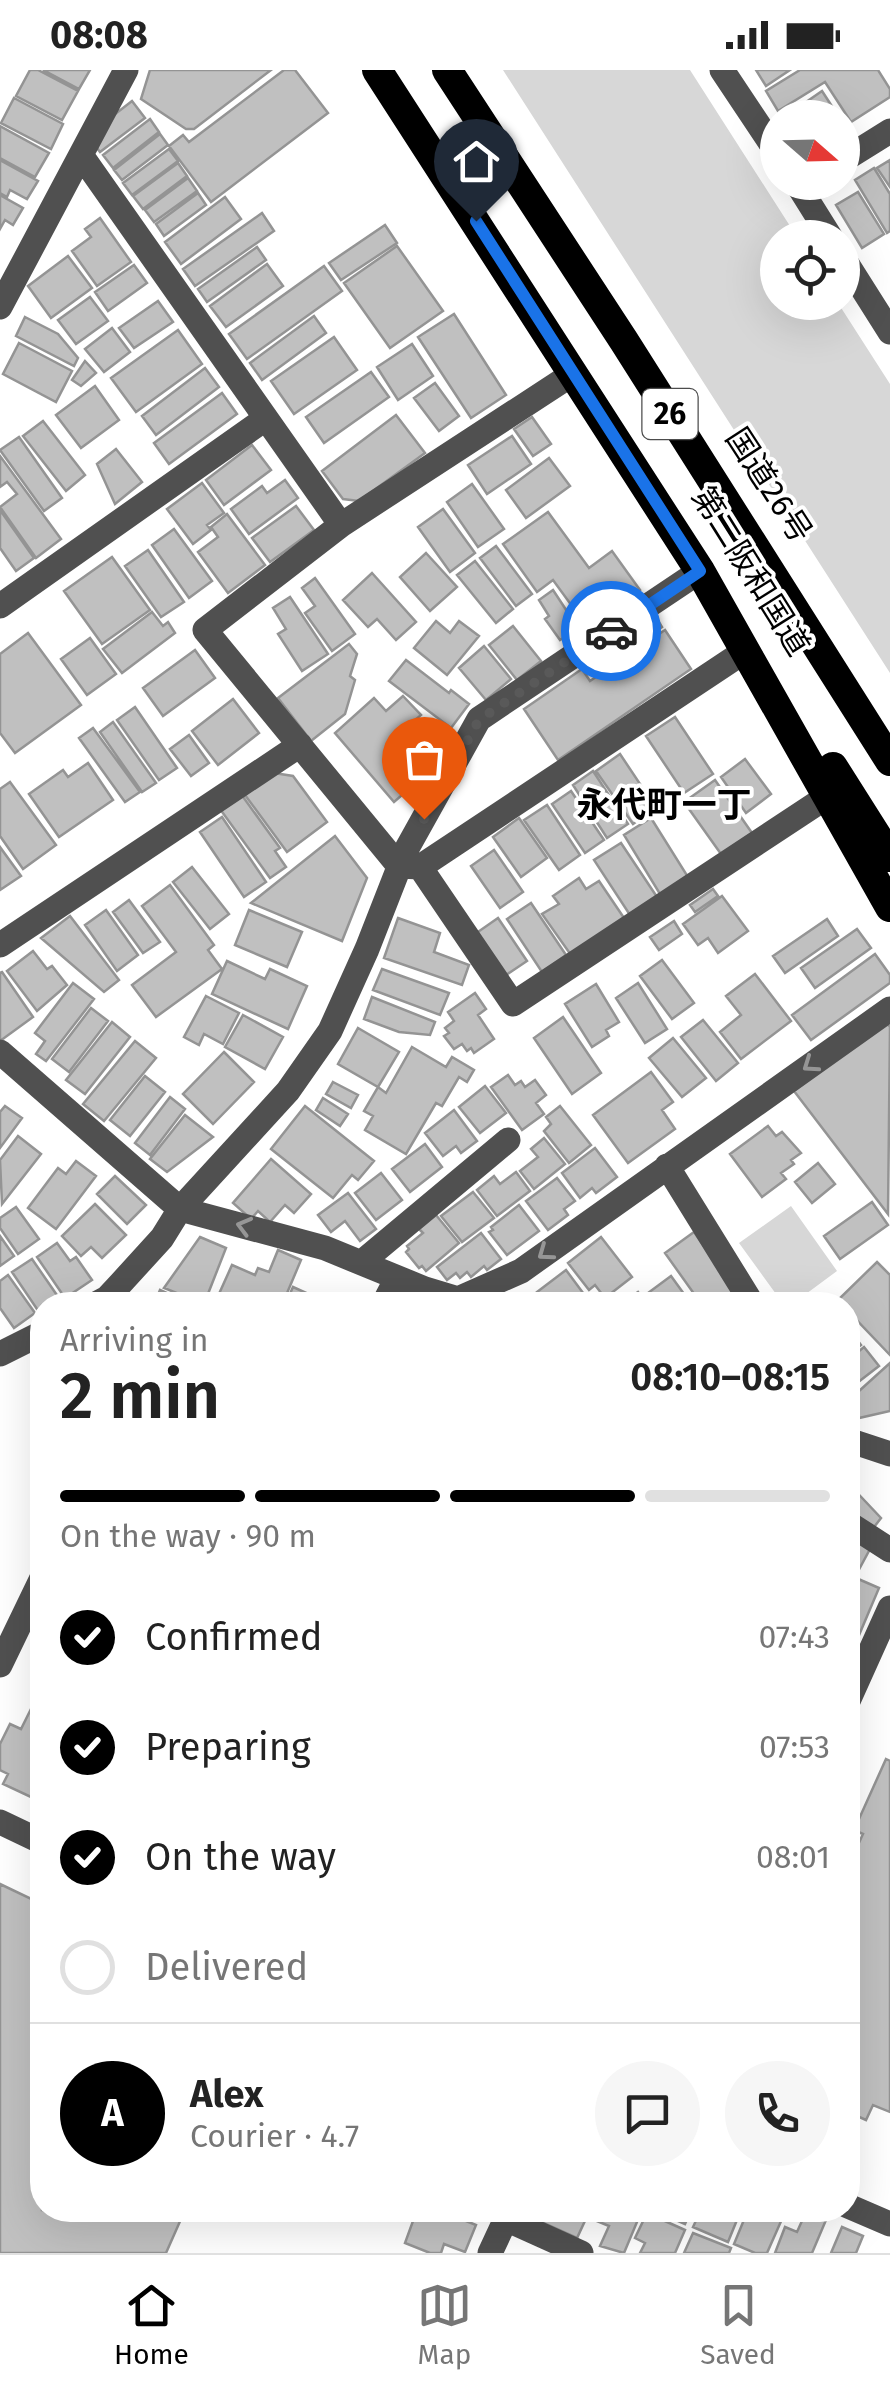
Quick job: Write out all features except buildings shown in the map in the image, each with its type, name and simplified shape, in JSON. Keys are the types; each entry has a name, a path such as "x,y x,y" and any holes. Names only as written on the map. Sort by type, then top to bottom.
{"highway":[{"name":"26","path":"377,70 700,571 890,907"},
{"name":"第二阪和国道","path":"392,70 890,857"},
{"name":"第二阪和国道","path":"447,70 890,761"},
{"name":"国道26号","path":"457,70 890,738"},
{"path":"790,698 890,884"}],"street":[{"path":"0,307 126,70"},
{"path":"722,70 760,127"},
{"path":"860,150 890,131"},
{"path":"81,156 341,525"},
{"path":"860,284 890,332"},
{"path":"574,373 341,525 204,630 409,866 513,1004 828,796"},
{"path":"0,606 265,419"},
{"path":"122,1292 180,1208 288,1091 330,1031 479,720 700,571"},
{"path":"409,866 745,651"},
{"path":"0,945 300,745"},
{"path":"480,1292 521,1271 890,1009"},
{"path":"0,1052 180,1208 325,1248 434,1292"},
{"path":"362,1262 508,1140"},
{"path":"667,1166 745,1292"},
{"path":"390,1292 397,1278"},
{"path":"0,1354 30,1339"},
{"path":"860,1444 890,1454"},
{"path":"860,1531 890,1550"},
{"path":"0,1665 30,1603"},
{"path":"860,1674 890,1608"},
{"path":"0,1822 30,1836"},
{"path":"860,2211 890,2224"},
{"path":"490,2253 504,2222"},
{"path":"523,2222 581,2253"}],"shaded area":[{"path":"503,70 690,70 760,179 760,200 773,200 786,220 760,220 760,320 849,320 890,384 890,673"},
{"path":"791,1206 837,1271 809,1292 775,1292 739,1243"}],"way so far":[{"path":"424,819 479,720 611,631"}],"district":[{"name":"永代町一丁","path":"664,805"}],"route":[{"path":"476,221 700,571 611,631"}]}
